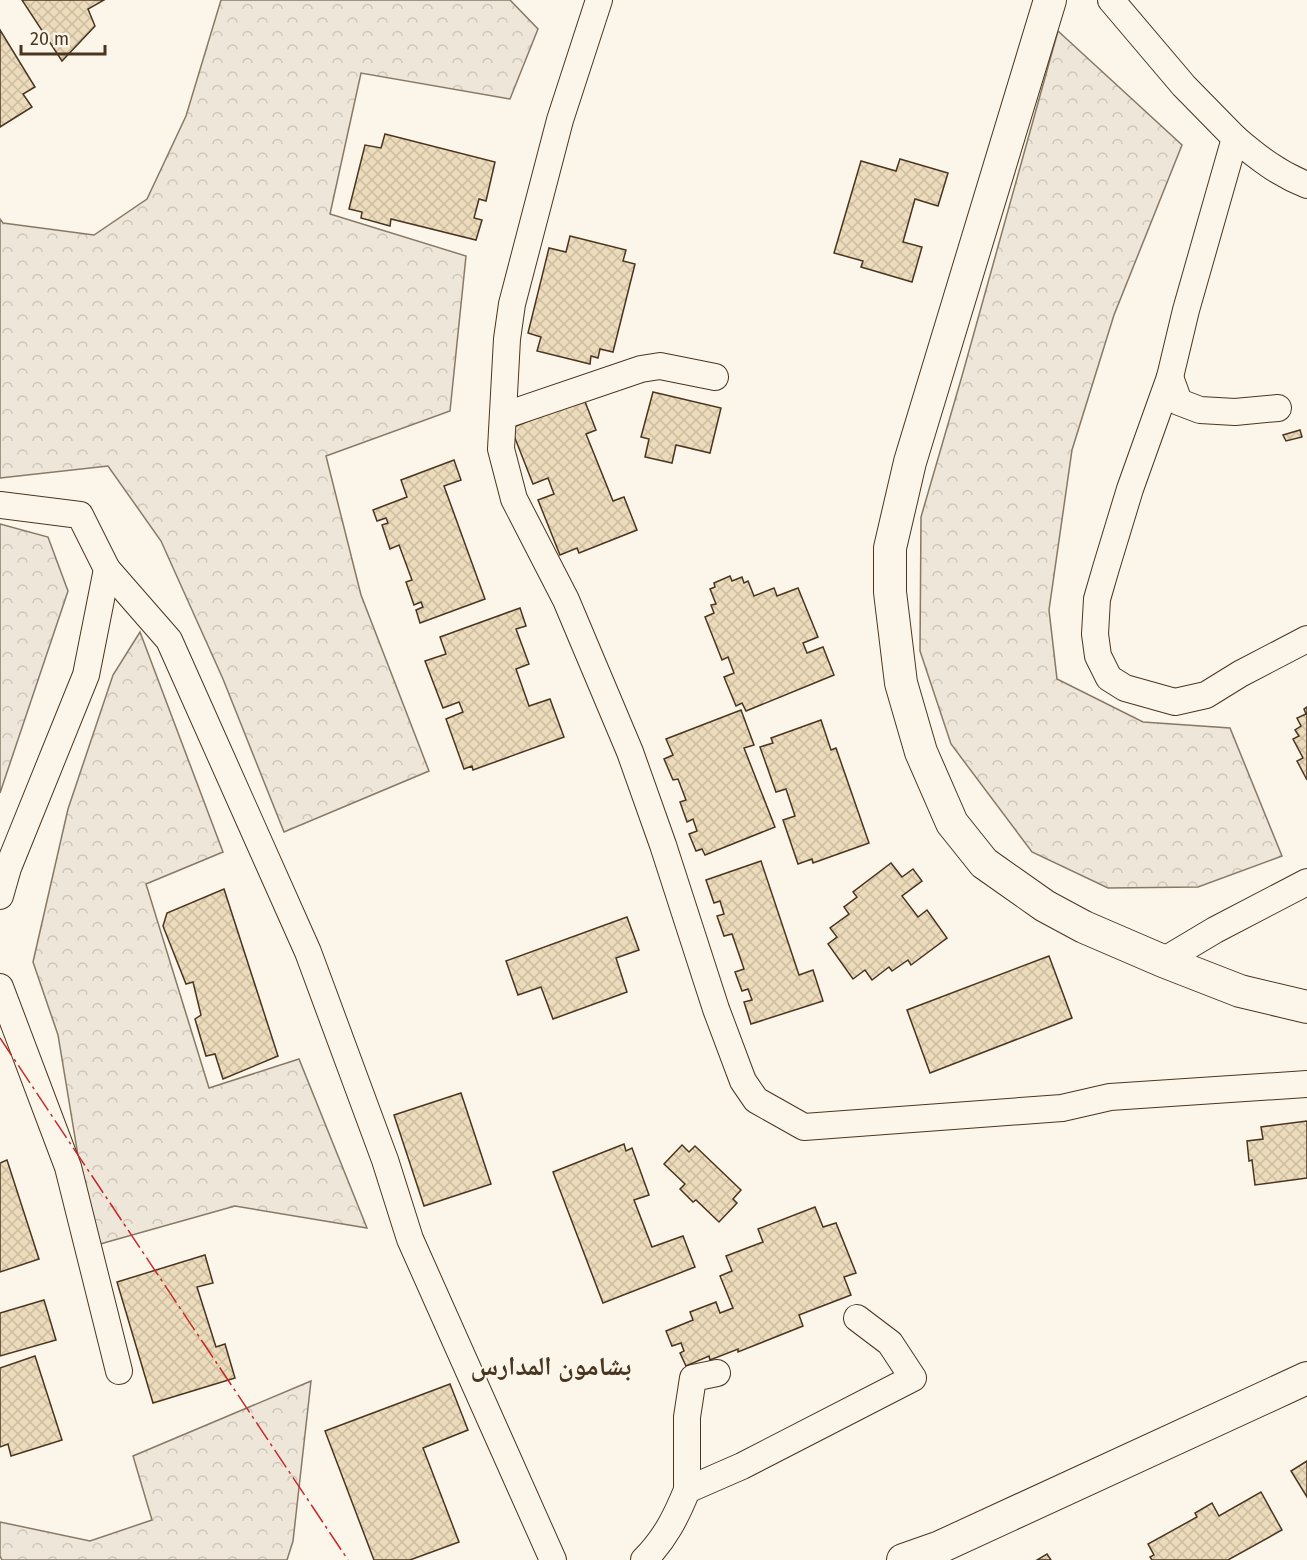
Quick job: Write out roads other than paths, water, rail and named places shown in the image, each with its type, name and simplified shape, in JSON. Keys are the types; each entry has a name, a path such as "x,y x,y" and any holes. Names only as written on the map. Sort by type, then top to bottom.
{"street":[{"path":"599,0 560,120 512,304 501,448 514,499 566,600 630,753 663,844 716,1009 743,1081 756,1100 804,1127 1062,1108 1110,1097 1307,1084"},
{"path":"1050,0 910,462 890,548 890,592 901,683 921,752 952,823 984,863 1055,911 1084,927 1240,991 1307,1007"},
{"path":"1111,0 1184,86 1235,138 1289,178 1307,185"},
{"path":"1235,138 1186,310 1170,377 1130,489 1097,599 1095,634 1098,656 1109,678 1125,688 1175,702 1206,695 1240,674 1307,639"},
{"path":"503,416 641,369 660,366 715,377"},
{"path":"1170,377 1179,402 1200,410 1235,412 1278,408"},
{"path":"0,505 80,515 107,569 169,640 308,952 385,1160 410,1239 553,1560"},
{"path":"0,896 4,866 86,675 107,569"},
{"path":"1163,961 1215,930 1307,882"},
{"path":"0,987 68,1167 119,1371"},
{"path":"687,1490 742,1466 913,1378 890,1343 857,1318"},
{"path":"644,1560 660,1544 687,1490 687,1417 693,1378 717,1373"},
{"path":"903,1560 940,1547 1307,1378"}],"district":[{"name":"بشامون المدارس","path":"551,1366"}]}
